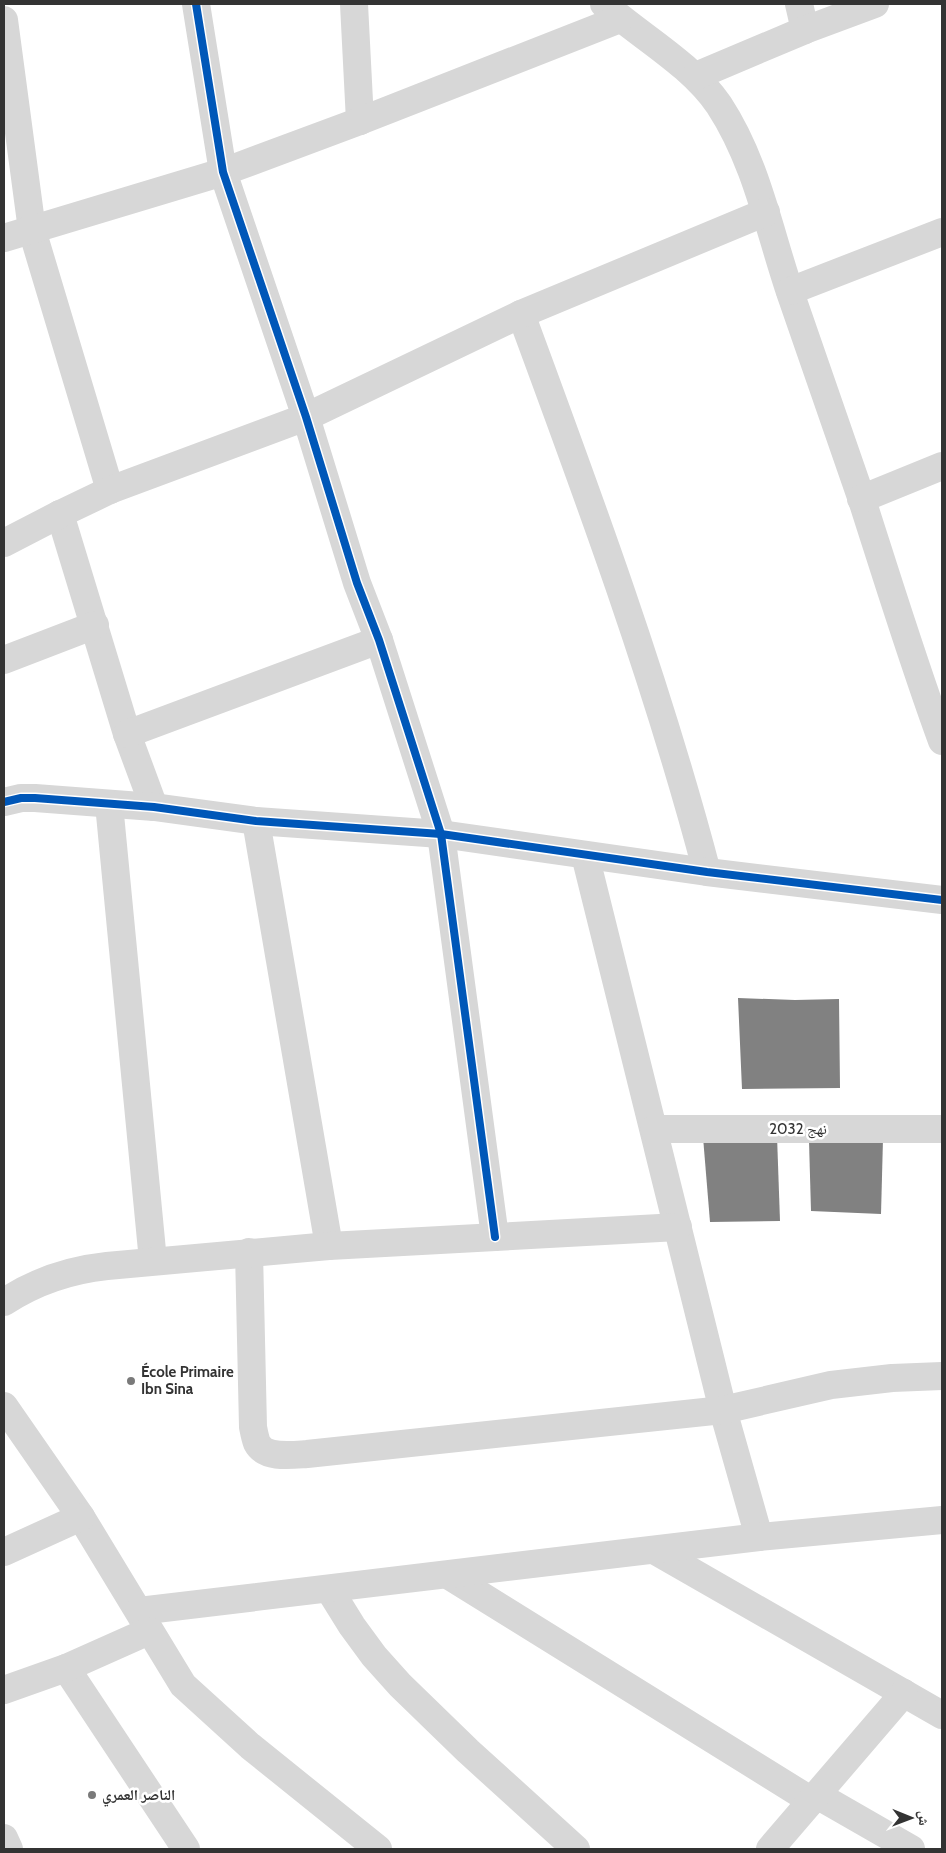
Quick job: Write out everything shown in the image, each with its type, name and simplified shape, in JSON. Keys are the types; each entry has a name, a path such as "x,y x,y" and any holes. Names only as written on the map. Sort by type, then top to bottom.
{"street":[{"path":"196,4 222,172 306,417 440,834 495,1237"},
{"path":"354,4 360,122"},
{"path":"799,4 805,30"},
{"path":"696,76 805,30 874,4"},
{"path":"4,238 222,172 360,122 612,11 696,76 718,104 738,139 753,173 790,291 942,741"},
{"path":"4,20 32,230 110,490"},
{"path":"4,544 110,490 306,417 522,314 766,212"},
{"path":"790,291 942,232"},
{"path":"522,314 624,599 687,797 707,872"},
{"path":"861,499 942,466"},
{"path":"60,514 128,734 154,807"},
{"path":"4,660 94,625"},
{"path":"128,734 379,640"},
{"path":"6,794 154,807 256,821 440,834 707,872 942,900"},
{"path":"109,804 153,1261"},
{"path":"256,821 329,1246"},
{"path":"585,854 723,1410 759,1537"},
{"name":"نهج 2032","path":"654,1129 942,1129"},
{"path":"4,1302 32,1286 55,1276 85,1269 153,1261 329,1246 678,1227"},
{"path":"249,1252 253,1427 258,1444 266,1452 283,1455 307,1454 723,1410 831,1385 892,1378 942,1376"},
{"path":"4,1406 81,1517 183,1685 250,1746 378,1849"},
{"path":"4,1552 81,1517"},
{"path":"4,1690 66,1668 144,1621 329,1589 759,1537 942,1520"},
{"path":"654,1550 942,1715"},
{"path":"448,1575 815,1798 911,1849"},
{"path":"329,1589 352,1626 374,1656 400,1685 468,1751 576,1849"},
{"path":"66,1668 186,1849"},
{"path":"770,1849 904,1693"},
{"path":"4,1838 9,1849"}],"building":[{"path":"738,998 839,999 840,1088 742,1089"},
{"path":"777,1136 780,1221 710,1222 703,1137"},
{"path":"883,1139 881,1214 811,1211 809,1141"}],"cycle path":[{"path":"196,4 223,172 306,417 357,583 379,640 441,834 495,1237"},
{"path":"4,802 21,798 35,798 154,807 256,821 441,834 707,872 942,900"}],"place":[{"name":"École Primaire Ibn Sina","path":"131,1381"},
{"name":"الناصر العمري","path":"92,1795"}]}
